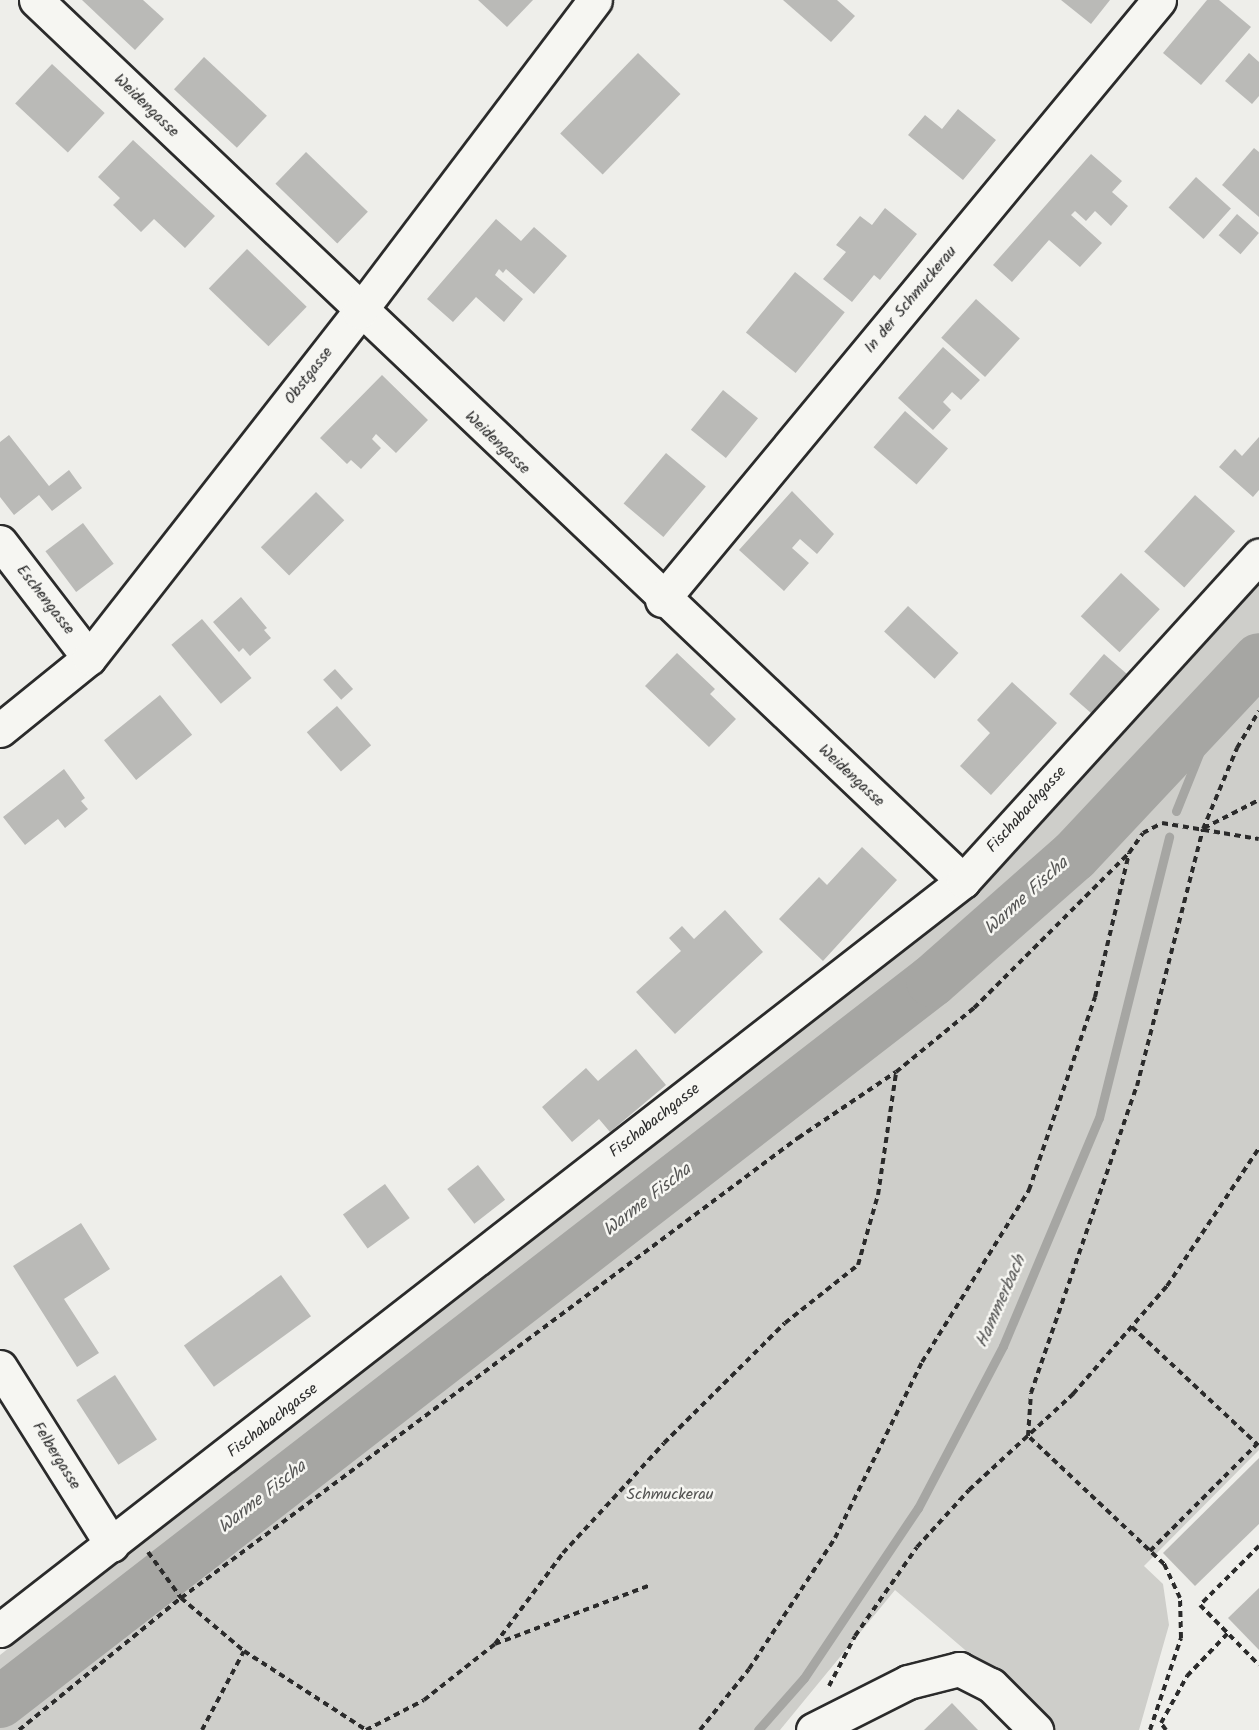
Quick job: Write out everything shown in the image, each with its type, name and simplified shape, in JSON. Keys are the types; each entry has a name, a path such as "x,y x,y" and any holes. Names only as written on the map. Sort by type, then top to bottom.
{"street":[{"name":"Weidengasse","path":"36,0 662,600 963,881"},
{"name":"In der Schmuckerau","path":"662,600 1159,0"},
{"name":"Obstgasse","path":"0,730 89,658 360,312 591,2"},
{"name":"Eschengasse","path":"0,542 89,658"},
{"name":"Fischabachgasse","path":"0,1630 963,881 1259,556"},
{"name":"Felbergasse","path":"0,1367 112,1545"},
{"path":"813,1730 908,1682 959,1670 991,1685 1035,1730"}],"path":[{"path":"1028,1436 1031,1393 1137,1086 1203,829 1237,748 1259,711"},
{"path":"1203,829 1250,808 1259,800"},
{"path":"19,1730 181,1598 798,1137 896,1072 974,1008 1129,853 1143,833 1162,823 1259,839"},
{"path":"700,1730 749,1669 835,1538 922,1362 1029,1190 1095,997 1129,853"},
{"path":"153,1559 181,1598 244,1651 366,1730 424,1700 495,1644 563,1553 664,1443 785,1323 858,1265 878,1195 896,1072"},
{"path":"824,1697 855,1636 917,1547 969,1490 1073,1394 1132,1327 1167,1286 1259,1148"},
{"path":"1132,1327 1258,1443 1150,1551"},
{"path":"1028,1436 1164,1564 1180,1598 1181,1638 1150,1730"},
{"path":"1259,1546 1200,1605 1259,1665"},
{"path":"495,1644 651,1585"},
{"path":"1166,1730 1161,1723 1187,1676 1228,1633"},
{"path":"202,1730 244,1651"}],"green space":[{"name":"Schmuckerau","path":"1259,575 1259,1450 1144,1566 1163,1584 1169,1625 1139,1730 1050,1730 1006,1685 895,1590 780,1730 0,1730 0,1655 959,903 1059,802"}],"building":[{"path":"82,0 143,0 164,19 135,50"},
{"path":"478,0 533,0 507,27"},
{"path":"783,0 837,0 855,16 831,42"},
{"path":"1061,0 1110,0 1091,24"},
{"path":"1207,0 1219,0 1251,27 1201,85 1163,53"},
{"path":"638,53 680,94 603,175 560,134"},
{"path":"1249,53 1259,62 1259,96 1252,104 1225,81"},
{"path":"204,57 267,116 237,148 174,89"},
{"path":"52,64 105,113 68,153 15,103"},
{"path":"958,109 996,140 963,180 908,135 925,115 942,129"},
{"path":"133,140 215,216 185,248 154,219 141,232 113,205 120,198 98,177"},
{"path":"1254,148 1259,152 1259,217 1222,185"},
{"path":"306,152 368,212 337,243 275,184"},
{"path":"1091,154 1122,181 1112,192 1128,206 1111,226 1095,211 1086,221 1075,211 1071,215 1102,243 1080,267 1049,240 1012,282 993,265"},
{"path":"1196,177 1231,208 1203,239 1169,207"},
{"path":"885,208 917,234 880,280 874,275 852,302 823,279 846,252 836,245 860,216 872,225"},
{"path":"1237,214 1259,233 1241,254 1219,235"},
{"path":"496,219 521,241 534,227 567,256 534,294 506,269 503,273 499,269 495,275 523,299 504,322 476,297 453,322 427,299"},
{"path":"247,249 307,307 268,346 209,289"},
{"path":"795,272 845,312 796,373 746,333"},
{"path":"976,299 1020,338 985,377 941,338"},
{"path":"943,347 980,380 961,400 952,392 943,402 951,410 933,430 898,398"},
{"path":"382,375 428,420 396,453 376,434 372,439 381,448 361,469 351,460 347,464 320,438"},
{"path":"723,390 758,418 726,458 691,430"},
{"path":"905,411 948,448 917,485 874,447"},
{"path":"9,435 49,486 69,470 82,488 52,511 39,495 14,515 0,497 0,442"},
{"path":"1259,437 1259,490 1253,497 1219,467 1235,449 1242,456"},
{"path":"666,453 706,486 663,537 624,504"},
{"path":"792,491 834,534 817,554 800,539 792,548 809,563 784,591 739,550"},
{"path":"316,492 344,520 289,575 261,547"},
{"path":"1195,495 1235,531 1184,588 1144,551"},
{"path":"83,523 114,564 76,592 45,551"},
{"path":"1121,573 1160,609 1120,652 1081,616"},
{"path":"241,597 267,628 264,630 271,638 250,656 243,648 239,652 213,622"},
{"path":"908,606 958,653 935,679 884,632"},
{"path":"202,619 251,678 221,704 171,645"},
{"path":"677,653 715,689 710,694 736,719 709,747 645,686"},
{"path":"1104,654 1127,674 1092,714 1069,694"},
{"path":"335,669 353,689 341,700 323,680"},
{"path":"1012,682 1057,723 991,795 960,766 990,733 977,720"},
{"path":"160,695 192,735 136,780 104,740"},
{"path":"337,706 371,745 341,771 307,732"},
{"path":"64,769 85,798 81,801 88,809 65,828 58,819 25,845 3,817"},
{"path":"862,847 897,880 823,961 779,919 819,877 827,885"},
{"path":"725,910 763,952 675,1034 636,992 681,951 669,938 682,926 694,939"},
{"path":"636,1049 666,1085 610,1132 599,1119 572,1142 542,1107 586,1068 598,1081"},
{"path":"478,1165 505,1200 474,1224 447,1189"},
{"path":"385,1184 410,1218 368,1249 343,1215"},
{"path":"81,1223 110,1269 64,1299 99,1353 77,1367 13,1266"},
{"path":"281,1275 311,1316 214,1387 184,1346"},
{"path":"115,1375 157,1440 118,1465 76,1400"},
{"path":"1259,1458 1259,1524 1195,1586 1163,1553"},
{"path":"1259,1588 1259,1650 1228,1618"},
{"path":"952,1703 978,1730 924,1730"}],"waterway":[{"name":"Warme Fischa","path":"0,1702 932,981 1074,856 1259,659"},
{"name":"Hammerbach","path":"1176,811 1219,704"},
{"name":"Hammerbach","path":"758,1730 804,1678 918,1508 1003,1346 1099,1118 1169,837"}]}
